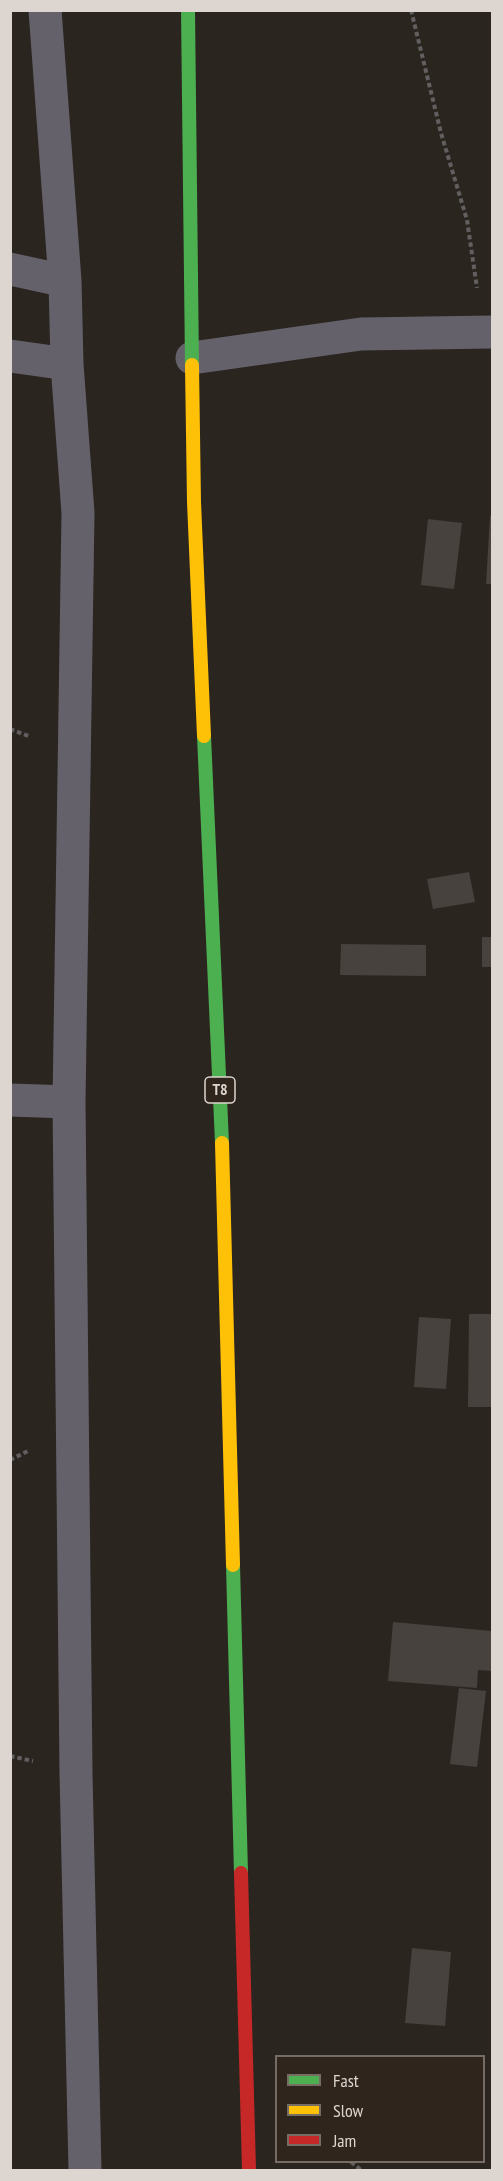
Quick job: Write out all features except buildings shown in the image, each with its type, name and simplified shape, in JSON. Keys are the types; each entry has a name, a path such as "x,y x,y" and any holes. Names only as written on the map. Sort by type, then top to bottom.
{"highway":[{"name":"T8","path":"188,10 195,513 221,1108 249,2170"}],"street":[{"path":"45,10 65,281 67,364 78,513 69,1102 76,1773 85,2170"},
{"path":"10,269 65,281"},
{"path":"192,358 361,334 487,331"},
{"path":"10,356 67,364"},
{"path":"10,1100 69,1102"}],"path":[{"path":"411,10 441,133 467,220 487,331"}],"traffic: fast":[{"path":"188,10 192,365"},
{"path":"204,736 222,1143"},
{"path":"233,1565 241,1873"}],"traffic: slow":[{"path":"192,365 194,502 204,736"},
{"path":"222,1143 233,1565"}],"traffic: jam":[{"path":"241,1873 249,2170"}]}
